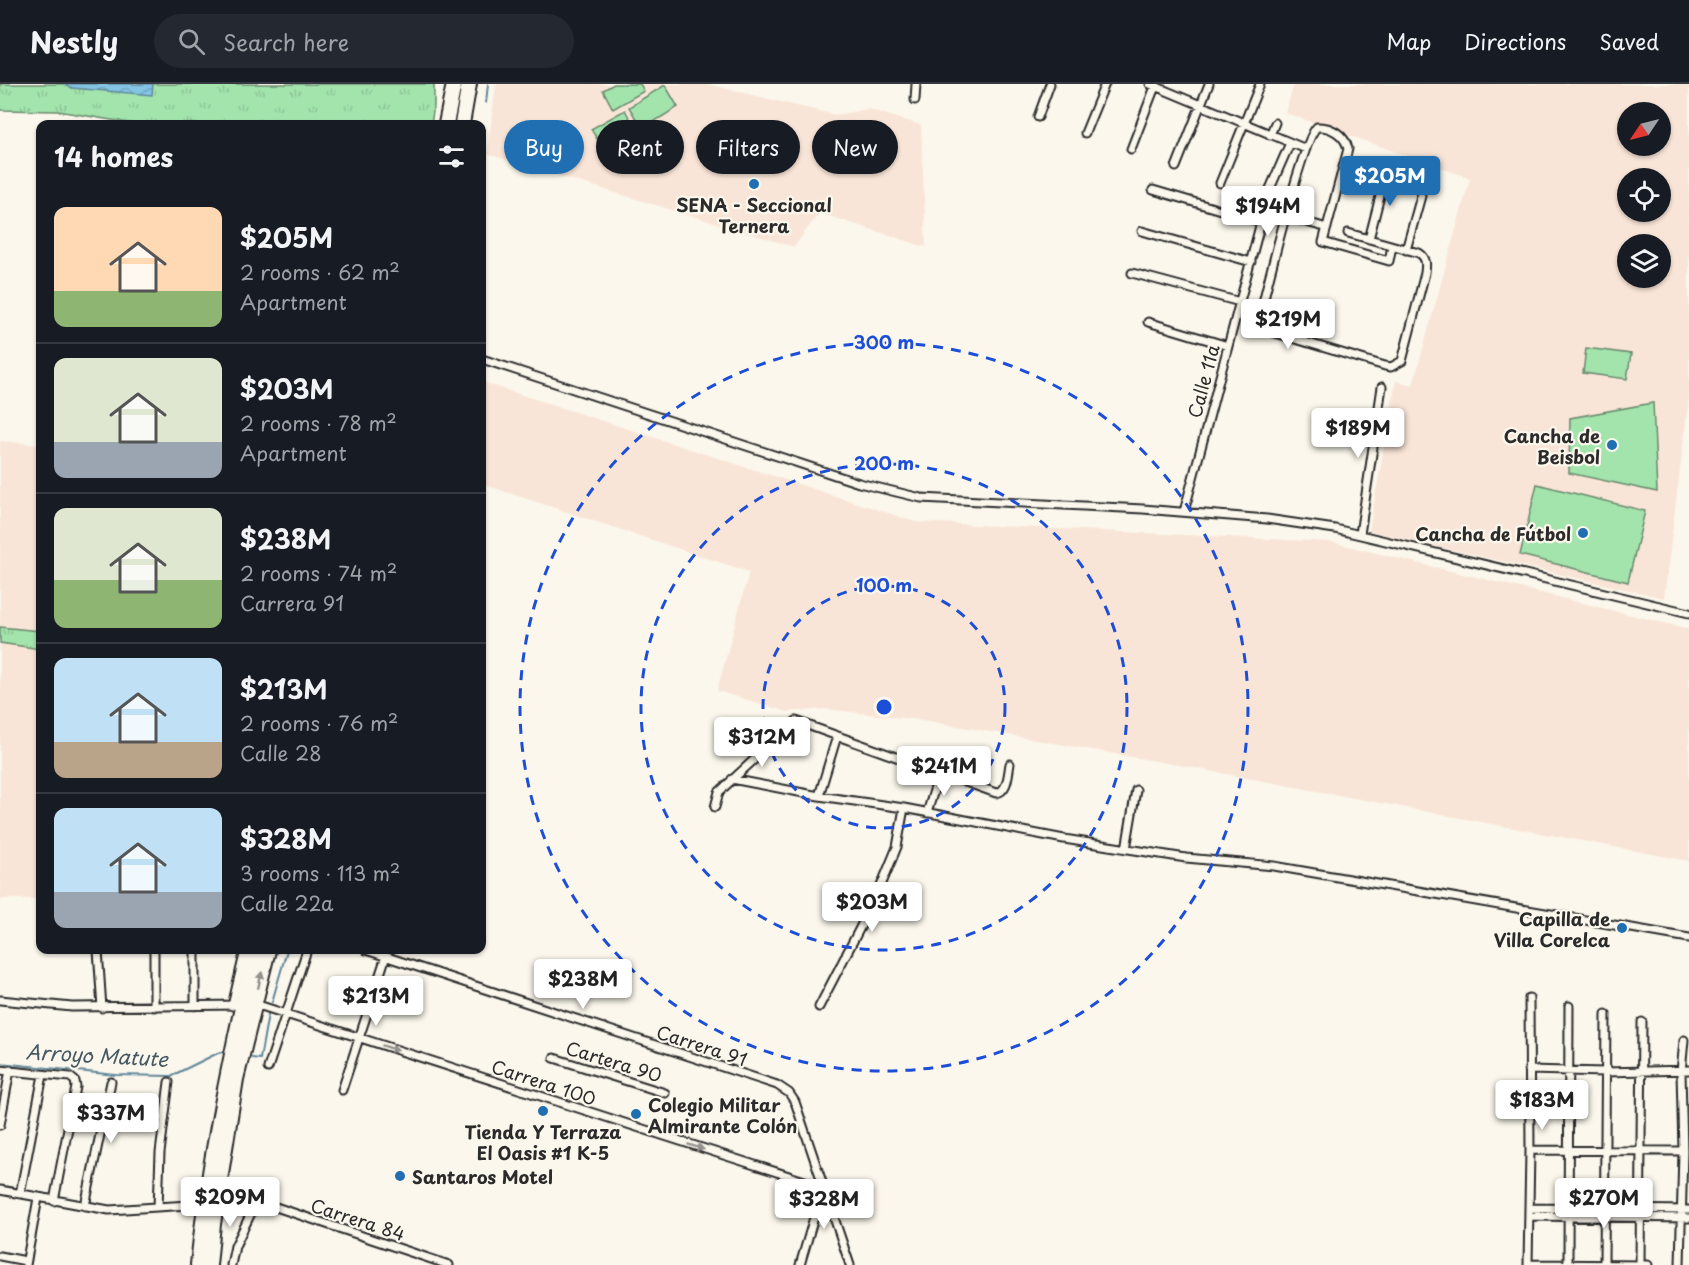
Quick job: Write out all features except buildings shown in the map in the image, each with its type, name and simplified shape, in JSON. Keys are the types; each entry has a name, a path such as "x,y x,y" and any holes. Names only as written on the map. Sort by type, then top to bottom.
{"highway":[{"path":"447,120 454,84"},
{"path":"463,120 469,84"},
{"path":"198,1265 205,1204 225,1082 254,954"},
{"path":"209,1265 236,1079 243,1005 266,954"}],"street":[{"path":"915,99 916,84"},
{"path":"1038,117 1050,84"},
{"path":"1085,133 1105,84"},
{"path":"1176,167 1209,84"},
{"path":"1220,183 1260,84"},
{"path":"1131,149 1153,85 1306,149"},
{"path":"1270,135 1275,123"},
{"path":"1348,234 1419,253 1426,261 1425,273 1402,361 1391,367 1266,332 1260,325 1260,314 1286,216 1314,129 1320,127 1341,135 1347,144 1348,154 1323,242 1389,261 1392,246"},
{"path":"1262,207 1290,143"},
{"path":"1369,239 1387,169"},
{"name":"Calle 11a","path":"1153,190 1262,222 1184,513"},
{"path":"1406,250 1421,196"},
{"path":"1286,216 1326,228"},
{"path":"1142,231 1251,262"},
{"path":"1132,273 1240,302"},
{"path":"1148,322 1228,346"},
{"path":"486,360 859,483 921,498 1266,519 1360,534 1689,613"},
{"path":"1360,534 1382,387"},
{"path":"715,807 719,792 796,721 996,793 1004,790 1010,764"},
{"path":"819,796 837,736"},
{"path":"927,813 939,774"},
{"path":"732,779 819,796 904,808 1064,839 1186,858 1274,866 1689,938"},
{"path":"1126,849 1136,790"},
{"path":"819,1007 878,893 897,847 904,808"},
{"path":"98,954 102,1008"},
{"path":"154,954 154,1007"},
{"path":"195,954 195,1006"},
{"path":"243,1005 244,954"},
{"path":"268,1068 306,954"},
{"name":"Carrera 91","path":"377,954 777,1085 789,1093 795,1102 823,1187"},
{"path":"342,1090 386,957"},
{"path":"1529,998 1528,1265 1648,1265"},
{"name":"Carrera 100","path":"0,1000 102,1008 243,1005 285,1014 823,1187"},
{"path":"1568,1264 1569,1006"},
{"path":"1604,1264 1606,1014"},
{"path":"1640,1265 1642,1022"},
{"path":"1680,1265 1680,1214 1685,1148 1683,1040"},
{"name":"Cartera 90","path":"554,1058 665,1093"},
{"path":"0,1070 70,1077 75,1081 76,1087 54,1201"},
{"path":"0,1125 10,1070"},
{"path":"1529,1070 1685,1071"},
{"path":"20,1194 43,1075"},
{"path":"85,1206 111,1082"},
{"path":"158,1207 159,1153 169,1082"},
{"path":"1530,1150 1641,1152 1685,1148"},
{"path":"800,1265 823,1187"},
{"path":"823,1187 850,1265"},
{"name":"Carrera 84","path":"219,1188 449,1265"},
{"path":"0,1190 54,1201 125,1211 205,1204"},
{"path":"0,1256 26,1263 38,1198"},
{"path":"231,1265 235,1246 257,1201"},
{"path":"1529,1208 1604,1213 1680,1214 1689,1218"},
{"path":"1680,1214 1689,1210"},
{"path":"1529,1216 1568,1217 1604,1213"}],"shaded area":[{"name":"SENA - Seccional Ternera","path":"496,84 707,84 835,115 868,109 921,125 926,247 819,213 794,247 553,174 584,174 584,120 504,120 504,159 487,154"},
{"path":"1294,84 1689,84 1689,398 1664,598 1369,531 1396,381 1413,385 1470,178 1285,113"},
{"path":"486,383 916,522 1331,542 1689,629 1689,861 1189,767 928,721 826,709 788,712 717,691 749,572 486,485"},
{"path":"0,441 36,445 36,631 0,627"},
{"path":"0,643 36,648 36,899 0,899"}],"green space":[{"path":"0,84 434,84 432,120 111,120 58,111 0,110"},
{"path":"614,84 640,84 644,91 613,109 603,90"},
{"path":"665,85 678,107 657,120 637,120 629,107"},
{"path":"625,110 630,120 607,120"},
{"path":"596,126 596,137 591,129"},
{"path":"1586,348 1631,354 1627,379 1583,373"},
{"name":"Cancha de Beisbol","path":"1653,403 1657,492 1569,473 1570,418"},
{"name":"Cancha de Fútbol","path":"1537,484 1645,511 1628,582 1520,555"},
{"path":"0,627 36,631 36,648 0,643"}],"water":[{"path":"64,84 153,84 152,95 72,88"}],"waterway":[{"path":"486,103 488,84"},
{"path":"272,1002 286,954"},
{"path":"252,1058 260,1059 268,1014"},
{"name":"Arroyo Matute","path":"0,1063 116,1075 171,1076 224,1052"}],"place":[{"name":"SENA - Seccional Ternera","path":"754,184"},
{"name":"Cancha de Beisbol","path":"1612,445"},
{"name":"Cancha de Fútbol","path":"1583,533"},
{"name":"Capilla de Villa Corelca","path":"1622,928"},
{"name":"Tienda Y Terraza El Oasis #1 K-5","path":"543,1111"},
{"name":"Colegio Militar Almirante Colón","path":"636,1114"},
{"name":"Santaros Motel","path":"400,1176"}]}
